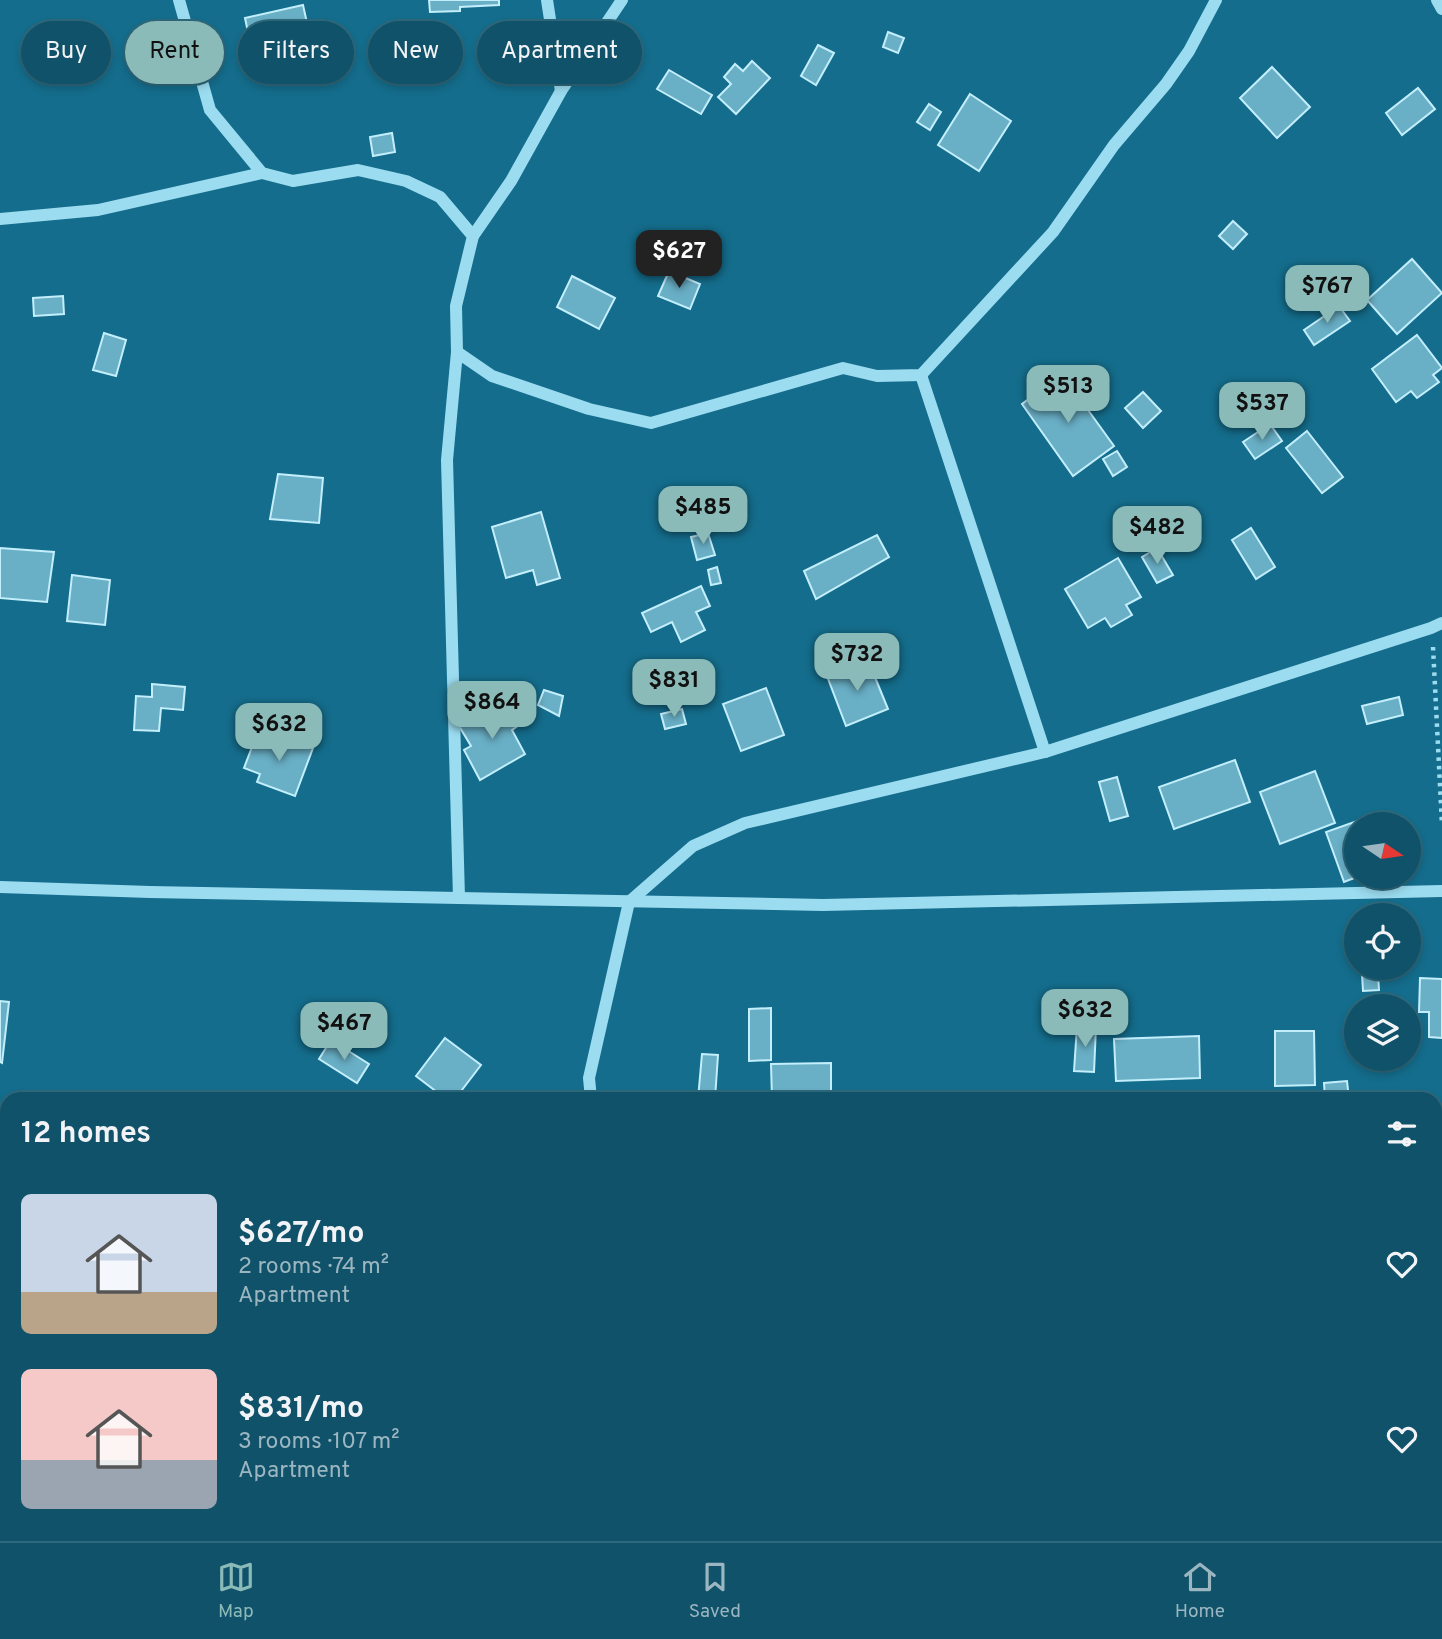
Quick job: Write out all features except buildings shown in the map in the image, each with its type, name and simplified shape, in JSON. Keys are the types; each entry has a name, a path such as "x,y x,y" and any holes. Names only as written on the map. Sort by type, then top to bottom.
{"street":[{"path":"179,0 210,110 262,173"},
{"path":"547,0 561,91"},
{"path":"460,898 447,460 457,352 456,306 473,236 511,181 561,91 622,0"},
{"path":"457,352 492,376 589,409 651,423 843,368 877,376 920,375 1053,232 1114,145 1166,84 1189,51 1216,0"},
{"path":"1437,0 1442,9"},
{"path":"0,219 98,210 262,173 293,181 358,170 406,181 440,197 473,236"},
{"path":"920,375 1045,752"},
{"path":"590,1092 589,1078 629,902 693,846 745,823 1045,752 1437,626"},
{"path":"0,887 823,905 1442,891"}],"path":[{"path":"1437,626 1442,825"}]}
